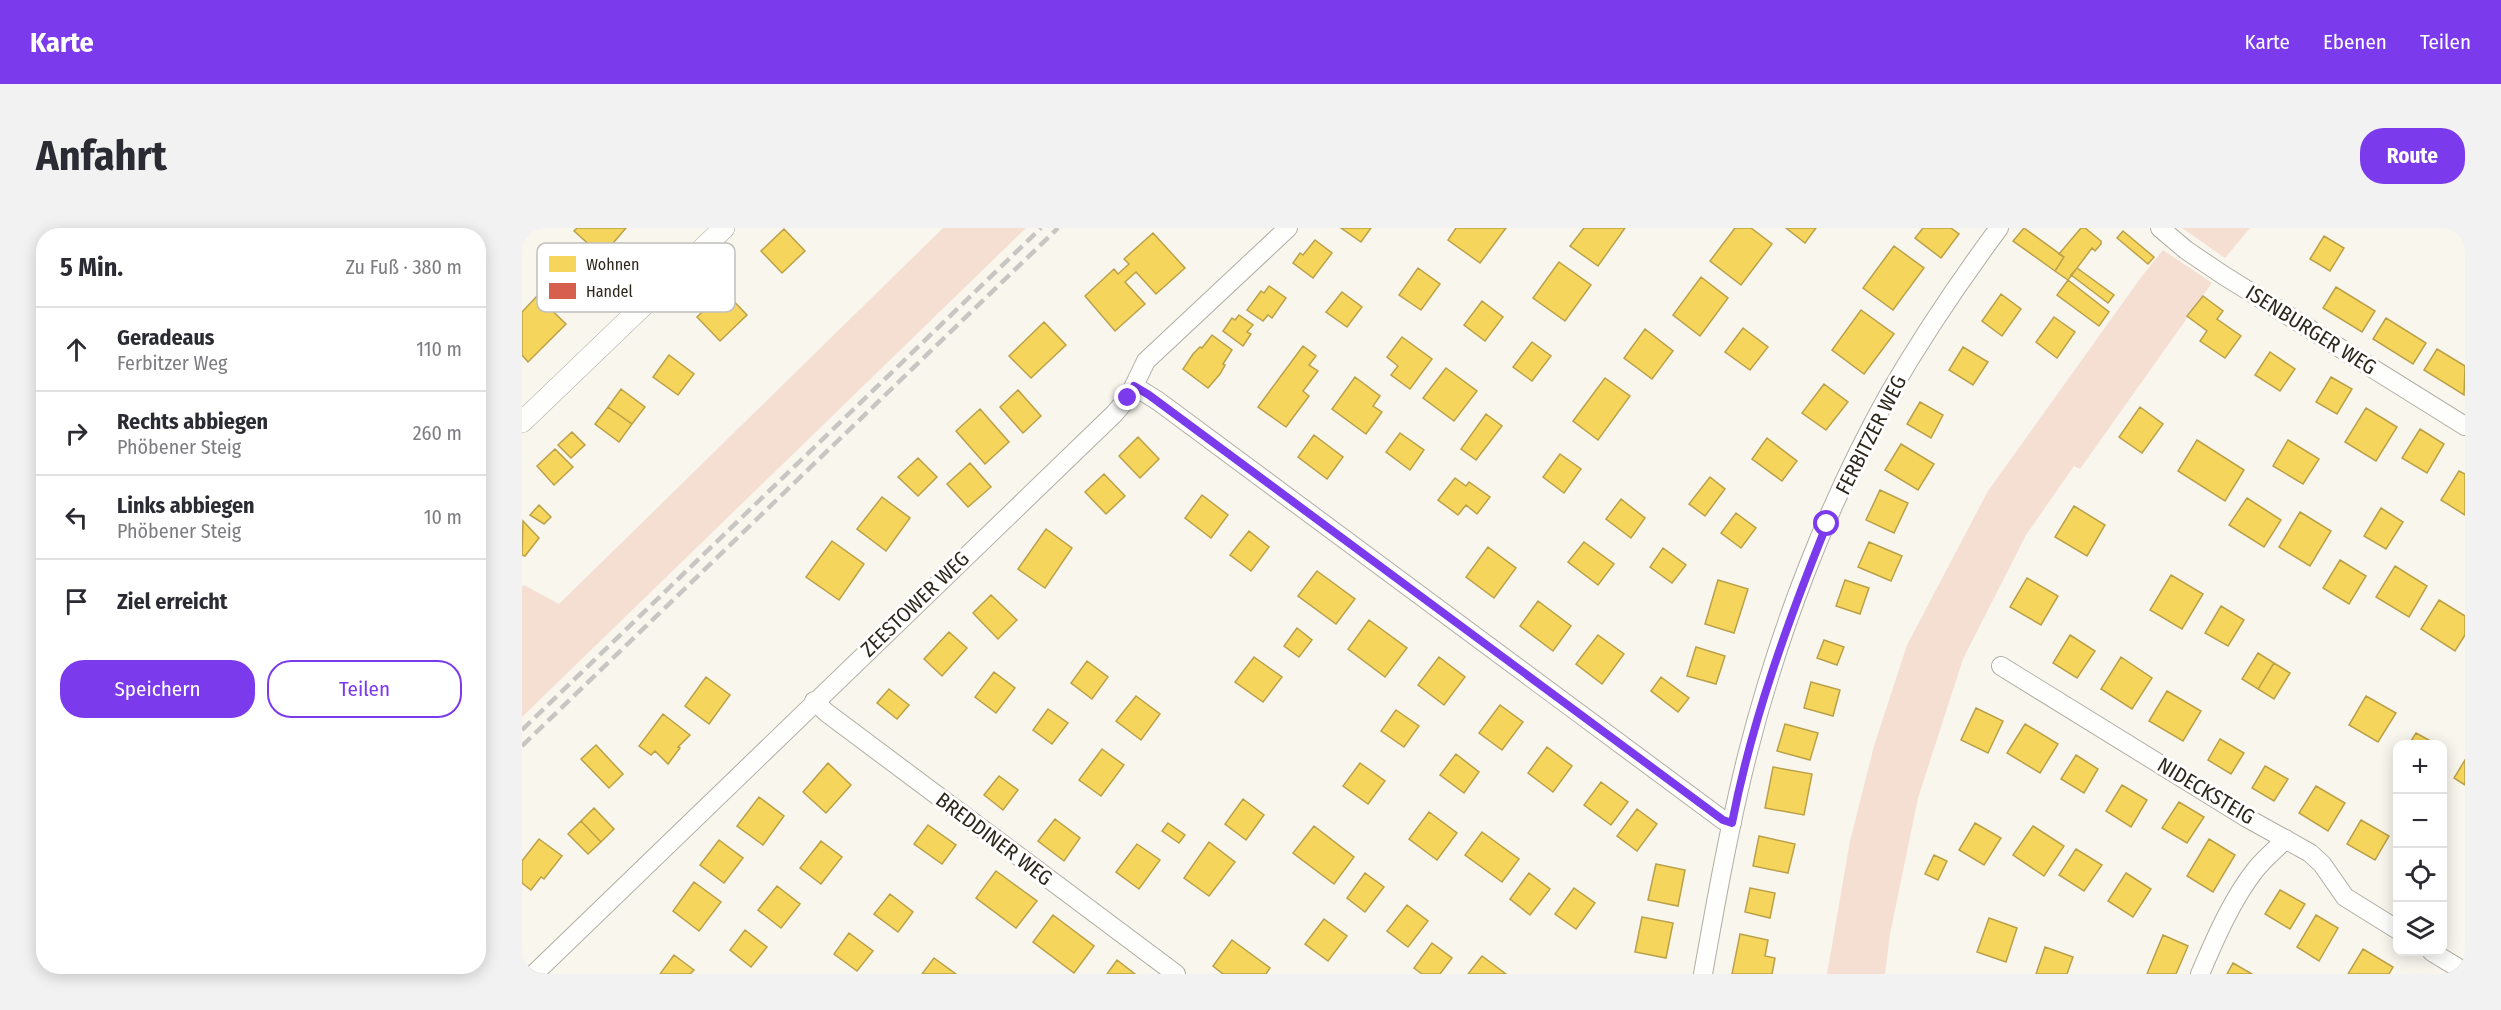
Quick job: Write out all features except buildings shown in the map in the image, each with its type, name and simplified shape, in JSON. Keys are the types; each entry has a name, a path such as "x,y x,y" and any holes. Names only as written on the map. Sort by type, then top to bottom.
{"street":[{"path":"708,243 724,228"},
{"name":"ZEESTOWER WEG","path":"534,974 814,701 1114,414 1128,398 1146,361 1288,228"},
{"name":"FERBITZER WEG","path":"1703,974 1747,756 1763,698 1793,609 1856,460 1889,396 1928,330 1999,228"},
{"name":"ISENBURGER WEG","path":"2160,228 2186,250 2223,275 2465,426"},
{"path":"522,422 637,312"},
{"path":"1134,386 1158,401 1723,820 1732,823"},
{"name":"NIDECKSTEIG","path":"2001,666 2247,818 2310,854 2322,864 2345,897 2393,927"},
{"name":"BREDDINER WEG","path":"814,701 922,785 1176,974"},
{"path":"2200,974 2216,936 2247,882 2264,860 2286,839"},
{"path":"2440,956 2465,972"}],"shaded area":[{"path":"943,228 1026,228 522,717 522,587 524,585 559,604"},
{"path":"2182,228 2250,228 2225,258"},
{"path":"2163,250 2212,283 2080,469 2074,466 2026,535 1963,659 1918,798 1890,934 1885,974 1827,974 1850,841 1874,746 1907,645 1988,491"}],"railway":[{"path":"522,730 1041,228"},
{"path":"522,746 1058,228"}],"route":[{"path":"1128,398 1134,386 1149,395 1723,820 1732,823 1763,698 1793,609 1827,524"}]}
